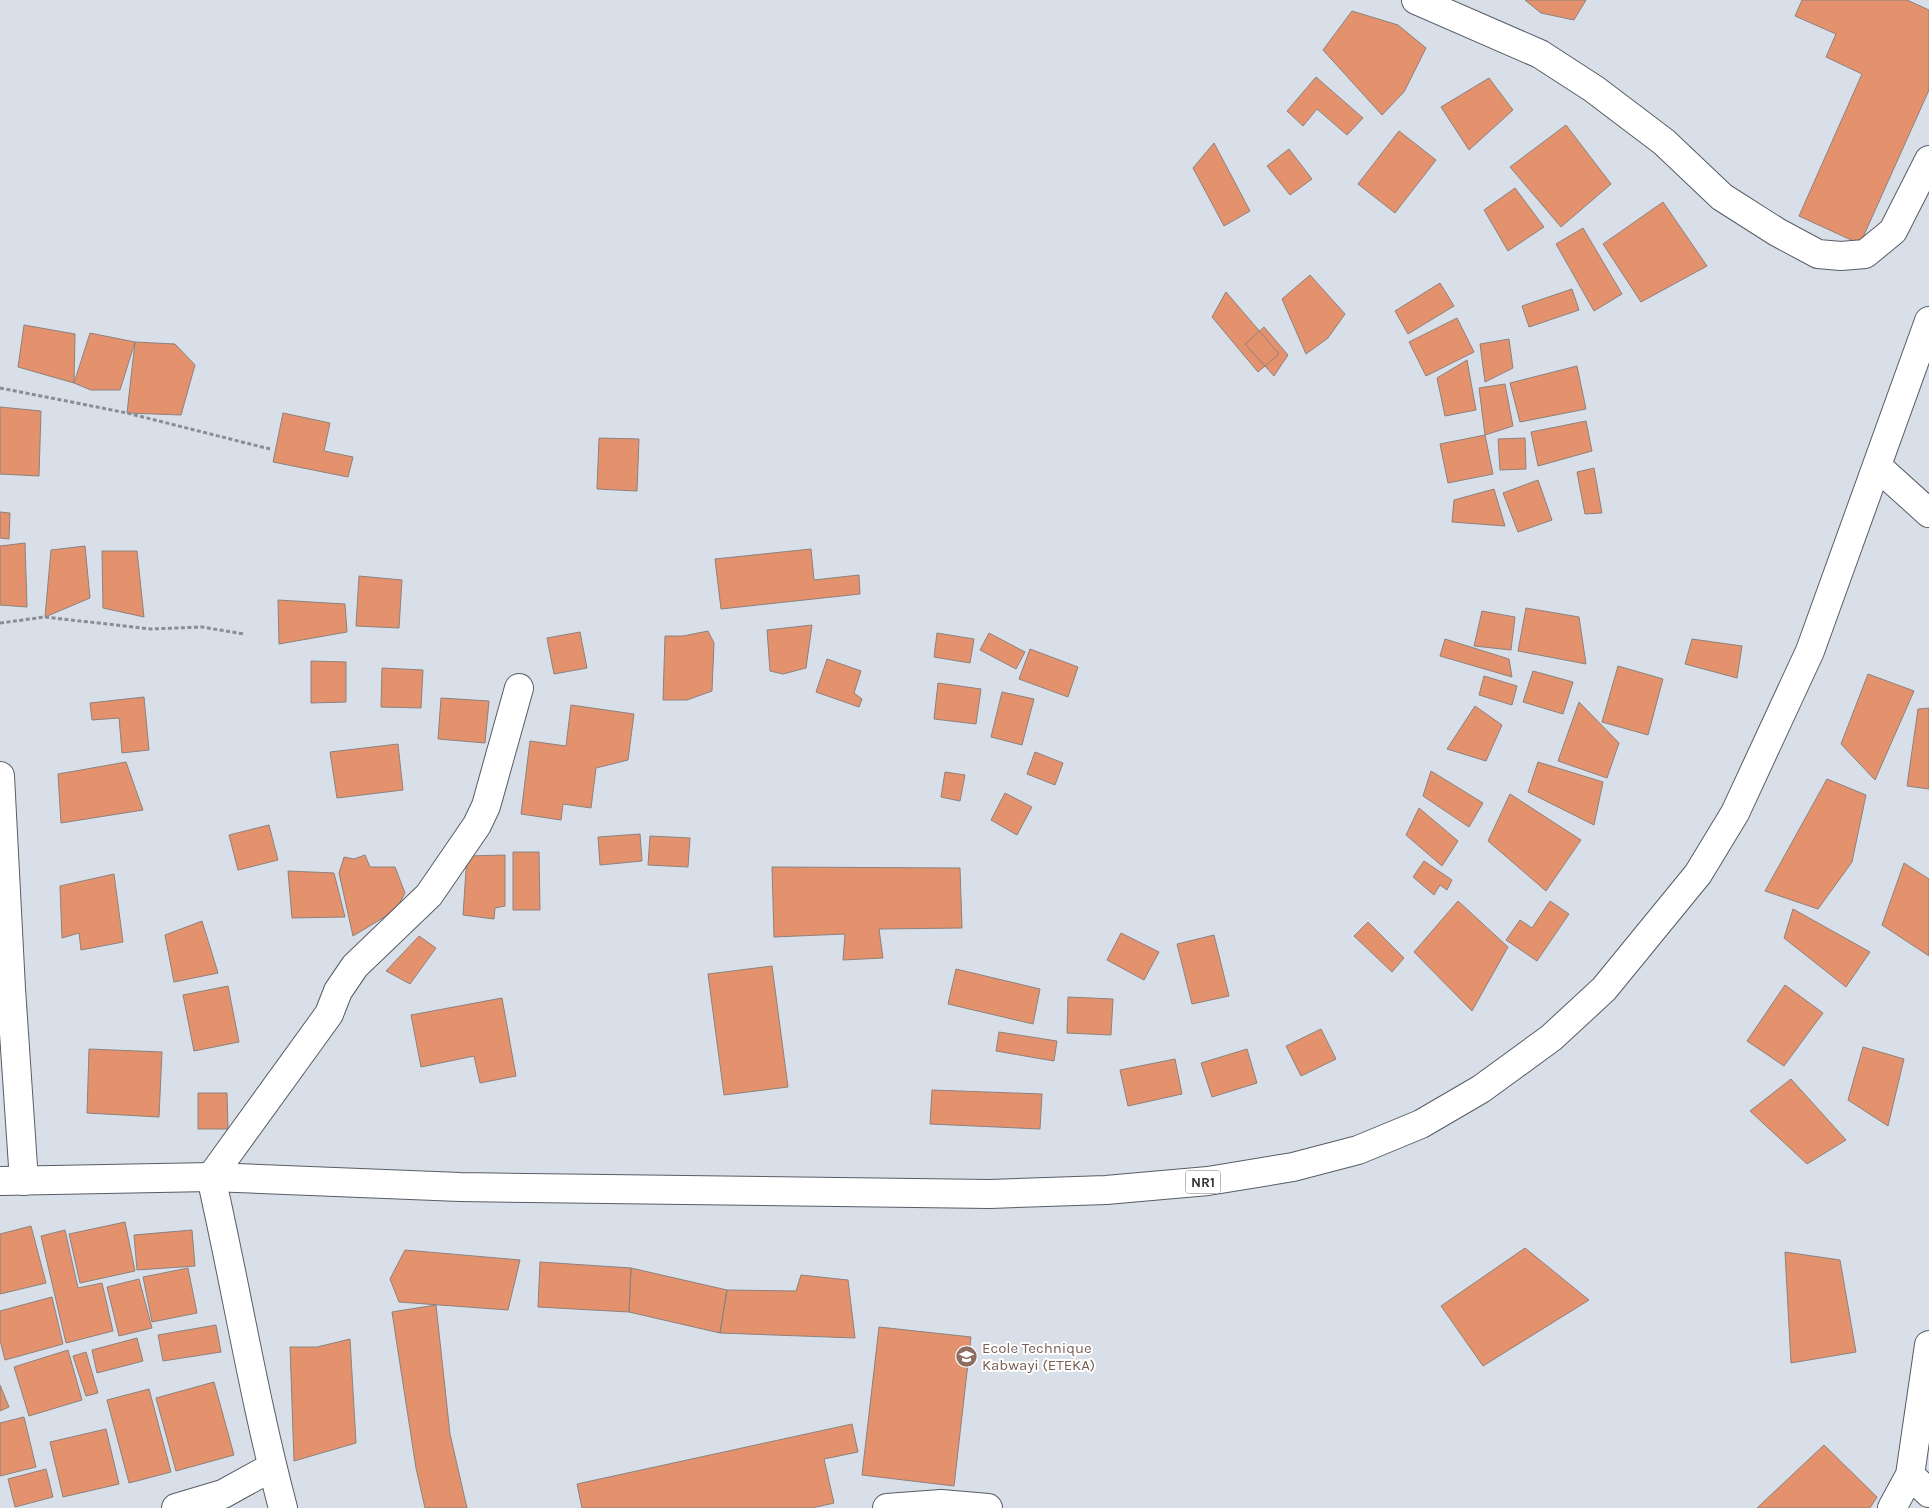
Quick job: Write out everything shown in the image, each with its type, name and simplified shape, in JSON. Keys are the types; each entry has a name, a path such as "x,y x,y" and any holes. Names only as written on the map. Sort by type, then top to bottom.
{"main road":[{"path":"1416,0 1540,54 1594,89 1664,142 1722,197 1777,232 1818,254 1841,256 1865,254 1893,231 1929,160"},
{"name":"NR1","path":"12,1181 211,1177 480,1187 990,1194 1106,1190 1208,1181 1293,1168 1358,1150 1421,1124 1481,1088 1552,1038 1604,989 1698,874 1735,813 1810,651 1878,467 1929,321"},
{"path":"1878,467 1929,513"},
{"path":"283,1508 272,1467 230,1258 211,1177 329,1014 338,991 355,966 429,896 477,825 486,806 520,688"},
{"path":"0,776 10,979 12,1181"},
{"path":"1892,1508 1920,1484 1929,1345"},
{"path":"176,1508 223,1494 272,1467"},
{"path":"887,1508 941,1504 988,1508"}],"path":[{"path":"0,388 127,413 270,449"},
{"path":"0,623 45,616 150,629 202,627 244,634"}],"building":[{"path":"1525,0 1586,0 1574,20 1541,13"},
{"path":"1802,0 1907,0 1929,10 1929,90 1860,244 1799,216 1862,74 1826,57 1836,34 1795,16"},
{"path":"1352,11 1398,25 1426,48 1404,92 1382,115 1323,50"},
{"path":"1316,77 1363,118 1347,135 1317,109 1303,126 1287,111"},
{"path":"1489,78 1513,110 1469,150 1441,107"},
{"path":"1566,125 1611,184 1561,227 1510,167"},
{"path":"1399,131 1436,160 1395,213 1358,184"},
{"path":"1214,143 1250,211 1224,226 1193,168"},
{"path":"1289,149 1312,179 1290,195 1267,166"},
{"path":"1515,188 1544,227 1508,251 1484,210"},
{"path":"1663,202 1707,266 1641,302 1603,244"},
{"path":"1583,228 1622,294 1594,311 1556,244"},
{"path":"1310,275 1345,314 1328,338 1306,354 1282,299"},
{"path":"1440,283 1454,306 1408,334 1395,311"},
{"path":"1572,289 1579,310 1529,327 1522,306"},
{"path":"1226,292 1279,354 1258,372 1212,317"},
{"path":"1457,318 1474,352 1426,376 1409,342"},
{"path":"24,325 75,334 74,383 18,367"},
{"path":"1264,327 1288,355 1274,376 1245,344"},
{"path":"90,333 135,342 120,390 91,390 74,383"},
{"path":"1509,339 1513,368 1485,382 1480,344"},
{"path":"135,342 175,344 195,365 181,415 127,413"},
{"path":"1467,360 1476,410 1445,416 1437,378"},
{"path":"1577,366 1586,409 1520,422 1510,383"},
{"path":"1505,384 1513,426 1485,435 1479,388"},
{"path":"0,407 41,411 39,476 0,474"},
{"path":"283,413 330,423 324,451 353,457 348,477 273,462"},
{"path":"1586,421 1592,451 1538,466 1531,432"},
{"path":"1485,435 1493,474 1448,483 1440,444"},
{"path":"599,438 639,439 637,491 597,489"},
{"path":"1525,438 1526,469 1500,470 1498,439"},
{"path":"1594,468 1602,513 1585,514 1577,472"},
{"path":"1538,480 1552,520 1518,532 1503,493"},
{"path":"1494,489 1505,526 1452,522 1454,500"},
{"path":"0,512 10,513 9,539 0,538"},
{"path":"25,543 27,607 0,605 0,546"},
{"path":"85,546 90,598 45,617 51,550"},
{"path":"811,549 814,580 859,575 860,594 721,609 715,559"},
{"path":"102,551 137,551 144,617 103,608"},
{"path":"359,576 402,580 399,628 356,626"},
{"path":"278,600 345,604 347,632 279,644"},
{"path":"1526,608 1579,617 1586,664 1518,651"},
{"path":"1482,611 1515,617 1511,650 1474,646"},
{"path":"812,625 806,668 783,674 770,671 767,630"},
{"path":"708,631 714,643 712,691 687,700 663,700 665,636 683,636"},
{"path":"580,632 587,668 554,674 547,638"},
{"path":"937,633 974,639 970,663 934,657"},
{"path":"989,633 1025,652 1016,669 980,650"},
{"path":"1445,639 1509,659 1512,677 1440,656"},
{"path":"1692,639 1742,646 1737,678 1685,664"},
{"path":"1030,649 1078,667 1068,697 1019,679"},
{"path":"827,659 861,671 854,693 862,699 859,707 816,692"},
{"path":"311,661 346,662 346,702 311,703"},
{"path":"1618,666 1663,679 1648,735 1602,722"},
{"path":"382,668 423,670 421,708 381,707"},
{"path":"1533,671 1573,682 1563,714 1523,702"},
{"path":"1868,674 1914,691 1875,780 1841,744"},
{"path":"1484,676 1517,686 1512,705 1479,695"},
{"path":"938,683 981,689 976,724 934,719"},
{"path":"1002,692 1034,699 1022,745 991,737"},
{"path":"144,697 149,750 122,753 119,718 92,720 90,703"},
{"path":"441,698 489,701 485,743 438,739"},
{"path":"1579,702 1619,743 1607,778 1558,761"},
{"path":"571,705 634,714 628,760 596,768 591,808 563,804 561,820 521,814 530,741 566,746"},
{"path":"1475,706 1502,725 1486,761 1447,749"},
{"path":"1929,708 1929,789 1907,786 1918,709"},
{"path":"398,744 403,790 337,798 330,752"},
{"path":"1035,752 1063,763 1055,785 1027,774"},
{"path":"126,762 143,810 61,823 58,774"},
{"path":"1538,762 1603,782 1594,825 1528,792"},
{"path":"1431,771 1483,803 1469,827 1423,796"},
{"path":"945,772 965,775 960,801 941,797"},
{"path":"1827,779 1866,795 1852,862 1818,909 1765,891"},
{"path":"1005,793 1032,807 1017,835 991,820"},
{"path":"1510,794 1581,840 1546,891 1488,841"},
{"path":"1419,808 1458,841 1442,866 1406,835"},
{"path":"269,825 278,860 238,870 229,835"},
{"path":"640,834 642,861 600,865 598,837"},
{"path":"650,836 690,838 688,867 648,865"},
{"path":"513,852 539,852 540,910 513,910"},
{"path":"365,855 370,867 395,867 405,893 396,910 353,936 339,873 344,857 354,859"},
{"path":"505,855 505,906 495,908 494,919 463,915 467,856"},
{"path":"1424,861 1452,880 1447,890 1440,885 1434,895 1413,877"},
{"path":"1904,863 1929,879 1929,956 1882,925"},
{"path":"772,867 960,868 962,928 879,929 883,958 843,960 845,934 774,937"},
{"path":"288,871 334,873 345,917 292,918"},
{"path":"114,874 123,942 81,950 79,933 62,938 60,886"},
{"path":"1458,901 1508,947 1472,1011 1414,952"},
{"path":"1550,901 1569,914 1537,961 1506,940 1520,920 1532,928"},
{"path":"1793,909 1870,952 1846,987 1784,938"},
{"path":"202,921 218,973 174,982 165,935"},
{"path":"1368,922 1404,958 1392,972 1354,936"},
{"path":"1121,933 1159,952 1144,980 1107,960"},
{"path":"1214,935 1229,996 1192,1004 1177,944"},
{"path":"419,936 436,948 410,984 386,971"},
{"path":"772,966 788,1087 724,1095 708,974"},
{"path":"956,969 1040,989 1033,1024 948,1004"},
{"path":"1785,985 1823,1013 1784,1066 1747,1041"},
{"path":"228,986 239,1042 194,1051 183,995"},
{"path":"1068,997 1113,999 1111,1035 1067,1033"},
{"path":"502,998 516,1076 480,1083 474,1056 421,1067 411,1015"},
{"path":"1321,1029 1336,1059 1301,1076 1286,1046"},
{"path":"999,1032 1057,1041 1054,1061 996,1051"},
{"path":"1863,1047 1904,1059 1888,1126 1848,1100"},
{"path":"89,1049 162,1052 159,1117 87,1113"},
{"path":"1247,1049 1257,1083 1212,1097 1201,1063"},
{"path":"1175,1059 1182,1094 1128,1106 1120,1070"},
{"path":"1791,1079 1846,1140 1807,1164 1750,1111"},
{"path":"932,1090 1042,1094 1040,1129 930,1124"},
{"path":"198,1093 227,1093 228,1129 198,1129"},
{"path":"125,1222 135,1271 80,1283 69,1234"},
{"path":"31,1226 46,1283 0,1294 0,1234"},
{"path":"65,1230 78,1288 102,1283 113,1331 66,1343 41,1236"},
{"path":"192,1230 195,1266 137,1270 134,1235"},
{"path":"1525,1248 1589,1300 1483,1366 1441,1306"},
{"path":"405,1250 520,1260 508,1310 399,1302 390,1279"},
{"path":"1785,1252 1840,1260 1856,1352 1791,1363"},
{"path":"540,1262 631,1268 629,1312 538,1307"},
{"path":"188,1268 197,1313 152,1322 143,1277"},
{"path":"631,1268 727,1290 720,1333 629,1312"},
{"path":"801,1275 848,1280 855,1338 720,1333 727,1290 796,1291"},
{"path":"139,1279 152,1328 119,1336 107,1287"},
{"path":"52,1297 63,1344 5,1360 0,1340 0,1311"},
{"path":"436,1305 450,1434 467,1508 425,1508 416,1468 392,1312"},
{"path":"216,1325 221,1352 163,1361 158,1335"},
{"path":"879,1327 971,1337 954,1486 862,1475"},
{"path":"137,1338 143,1361 97,1373 92,1350"},
{"path":"350,1339 356,1443 294,1461 290,1347 317,1347"},
{"path":"68,1350 82,1400 29,1416 14,1367"},
{"path":"86,1352 98,1393 86,1396 73,1356"},
{"path":"214,1382 234,1455 176,1471 156,1398"},
{"path":"0,1385 9,1407 0,1411"},
{"path":"149,1389 171,1472 129,1483 107,1400"},
{"path":"24,1417 36,1467 0,1476 0,1423"},
{"path":"852,1424 858,1452 824,1459 834,1503 812,1508 582,1508 577,1484"},
{"path":"106,1429 119,1484 63,1497 50,1442"},
{"path":"1824,1445 1877,1497 1870,1508 1757,1508"},
{"path":"46,1469 53,1497 15,1507 8,1479"}],"place":[{"name":"Ecole Technique Kabwayi (ETEKA)","path":"966,1357"}]}
